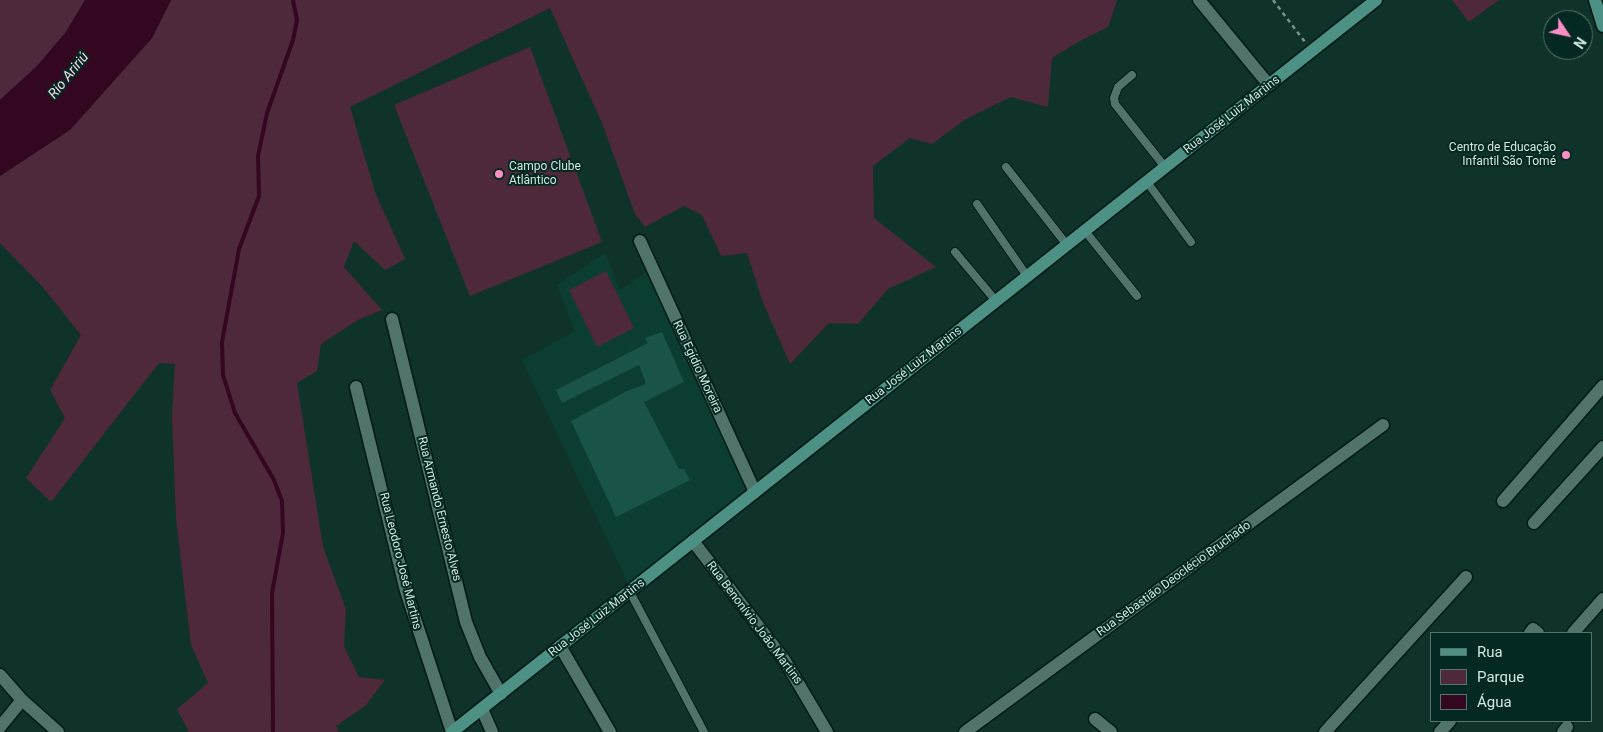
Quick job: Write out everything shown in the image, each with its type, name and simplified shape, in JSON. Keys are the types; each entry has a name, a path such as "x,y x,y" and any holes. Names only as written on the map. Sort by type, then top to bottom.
{"main road":[{"name":"Rua José Luiz Martins","path":"452,732 1376,0"},
{"path":"1595,0 1603,26"}],"street":[{"path":"1199,0 1269,85"},
{"name":"Rua Egídio Moreira","path":"640,241 755,492"},
{"name":"Rua Armando Ernesto Alves","path":"392,319 466,622 480,657 500,694"},
{"path":"1503,501 1603,386"},
{"name":"Rua Leodoro José Martins","path":"356,387 406,591 452,732"},
{"name":"Rua Sebastião Deoclécio Bruchado","path":"965,732 1382,425"},
{"path":"1534,523 1603,447"},
{"name":"Rua Benonívio João Martins","path":"693,542 785,661 827,732"},
{"path":"1325,732 1466,576"},
{"path":"1574,632 1603,599"},
{"path":"560,646 610,732"},
{"path":"0,676 22,700 58,732"},
{"path":"0,727 22,700"},
{"path":"482,708 492,732"},
{"path":"1095,719 1111,732"},
{"path":"1440,732 1449,722"}],"lane":[{"path":"1132,75 1118,87 1114,98 1116,104 1165,167"},
{"path":"1006,167 1067,244"},
{"path":"1147,182 1192,242"},
{"path":"977,204 1028,276"},
{"path":"1085,231 1137,296"},
{"path":"955,252 996,301"},
{"path":"630,592 704,732"}],"path":[{"path":"1273,0 1312,51"}],"shaded area":[{"path":"605,253 620,290 648,271 751,487 629,585 522,360 575,331 557,285"}],"green space":[{"path":"0,0 85,0 66,32 37,66 0,100"},
{"path":"171,0 1117,0 1108,27 1052,58 1048,107 1011,97 966,119 932,144 910,138 873,166 874,218 936,267 888,289 858,324 829,323 790,364 762,300 747,253 721,256 702,215 684,206 645,227 635,214 602,123 550,8 350,107 375,192 405,259 385,270 354,241 344,267 382,310 358,320 321,344 317,371 297,383 323,547 346,609 344,647 359,677 385,680 365,706 336,726 339,732 189,732 177,709 208,683 191,645 176,519 172,416 175,364 159,363 51,502 26,478 65,418 50,390 81,335 41,285 0,243 0,176 70,130 152,38"},
{"path":"1452,0 1499,0 1469,22"},
{"name":"Campo Clube Atlântico","path":"530,47 602,242 470,296 394,105"},
{"path":"606,271 634,328 597,347 569,290"}],"water":[{"name":"Rio Aririú","path":"85,0 171,0 152,38 70,130 0,176 0,100 37,66 66,32"}],"building":[{"path":"662,332 684,382 644,402 679,469 684,469 690,480 616,517 571,421 627,391 646,384 639,365 562,403 556,390 648,343 645,338"}],"waterway":[{"path":"273,732 272,593 283,533 282,501 274,480 235,413 223,375 222,342 239,249 259,196 258,156 267,113 293,40 297,20 293,0"}],"place":[{"name":"Centro de Educação Infantil São Tomé","path":"1566,155"},
{"name":"Campo Clube Atlântico","path":"499,174"}]}
